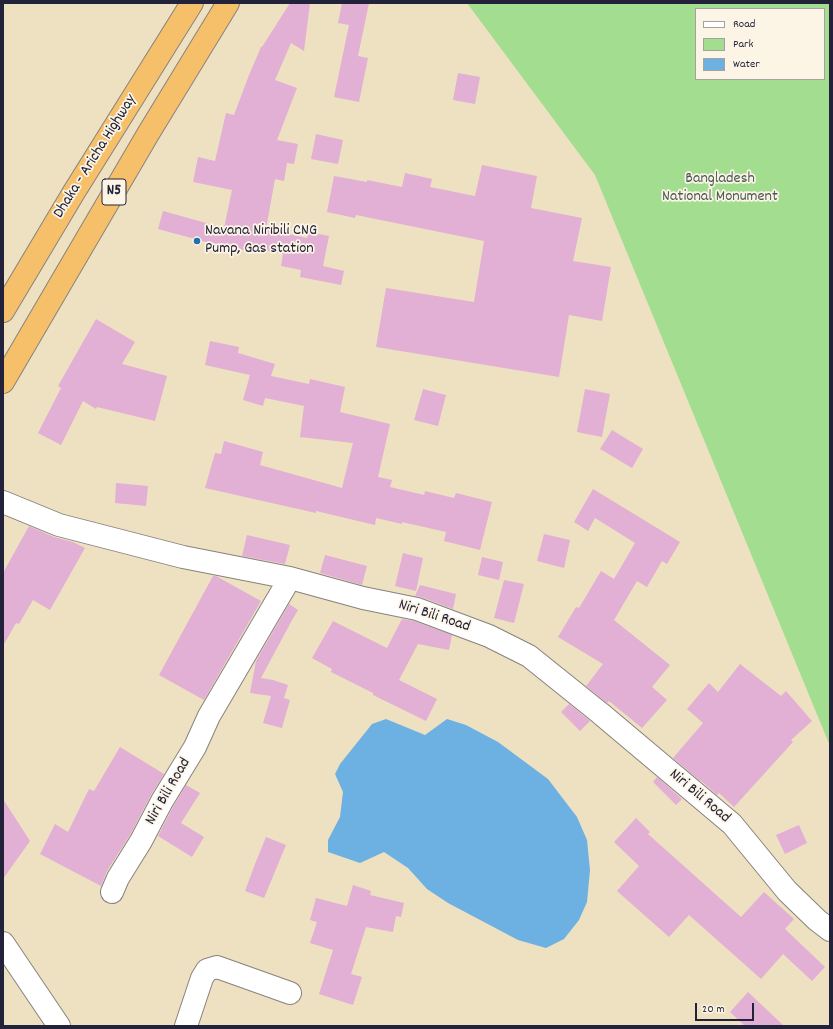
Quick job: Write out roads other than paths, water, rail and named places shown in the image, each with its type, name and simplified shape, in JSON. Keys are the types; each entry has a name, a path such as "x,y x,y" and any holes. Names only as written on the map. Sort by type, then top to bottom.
{"highway":[{"name":"Dhaka - Aricha Highway","path":"4,306 192,3"},
{"name":"N5","path":"3,382 148,134 228,3"}],"street":[{"path":"3,502 59,525 184,557 290,578"},
{"name":"Niri Bili Road","path":"112,892 118,878 141,841 162,801 195,747 209,716 290,578 363,598 417,609 489,636 530,656 732,824 787,891 817,920 830,930"},
{"path":"3,943 59,1026"},
{"path":"186,1026 202,978 208,970 217,967 290,993"}],"water":[{"path":"386,719 425,735 447,719 466,725 498,742 548,779 577,817 587,840 590,870 587,902 579,920 564,939 546,948 518,940 448,903 427,889 408,868 384,852 360,863 328,852 328,840 340,817 343,792 335,774 340,764 372,724"}],"place":[{"name":"Navana Niribili CNG Pump, Gas station","path":"197,241"}],"park label":[{"name":"Bangladesh National Monument","path":"720,189"}]}
